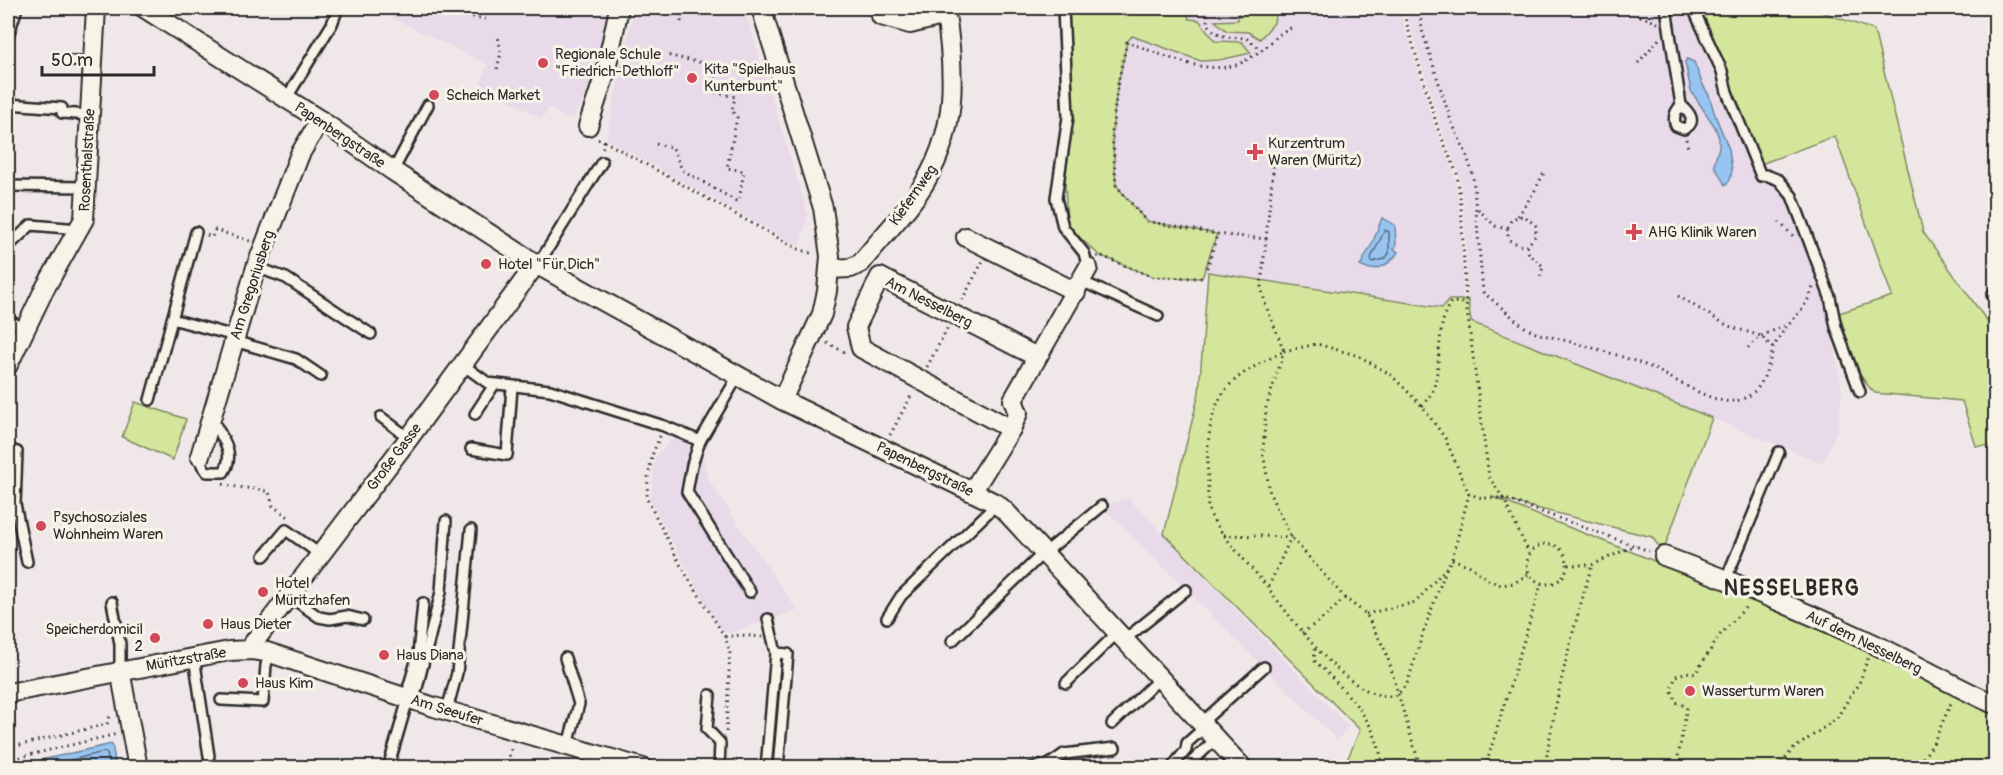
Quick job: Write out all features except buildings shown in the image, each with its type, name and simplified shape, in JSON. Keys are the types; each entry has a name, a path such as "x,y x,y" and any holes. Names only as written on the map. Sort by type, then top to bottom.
{"street":[{"name":"Rosenthalstraße","path":"8,365 44,290 84,219 96,8"},
{"name":"Papenbergstraße","path":"144,8 320,120 393,171 536,264 782,400 997,504 1243,768"},
{"path":"588,126 605,74 619,8"},
{"path":"761,8 823,208 828,234 824,262 827,291 822,314 782,400"},
{"name":"Kiefernweg","path":"824,262 851,268 861,263 908,207 938,160 945,141 952,102 951,62 945,11 910,24 881,16"},
{"name":"Am Gregoriusberg","path":"200,456 256,267 300,154 320,120"},
{"path":"966,237 989,249 1082,280 1013,400 1018,413 1011,429 972,492"},
{"name":"Große Gasse","path":"251,650 254,642 409,438 536,264"},
{"name":"Am Nesselberg","path":"1011,429 861,348 856,327 880,277 1037,357"},
{"name":"Auf dem Nesselberg","path":"1664,556 1755,591 1874,644 1957,688 1995,705"},
{"name":"Am Seeufer","path":"251,650 270,653 411,700 643,768"},
{"name":"Müritzstraße","path":"8,693 120,670 229,651 251,650"},
{"path":"120,670 138,768"}],"lane":[{"path":"8,36 17,8"},
{"path":"286,99 332,24 338,8"},
{"path":"1062,8 1068,117 1056,198 1063,227 1084,253 1082,280 1158,316"},
{"path":"1666,8 1681,105"},
{"path":"1693,8 1722,71 1727,92 1761,176 1766,175 1779,180 1792,196 1830,297 1836,327 1860,392"},
{"path":"67,61 93,61"},
{"path":"8,104 90,115"},
{"path":"393,171 428,105"},
{"path":"536,264 544,255 602,162"},
{"path":"8,186 86,187"},
{"path":"13,242 31,225 79,229"},
{"path":"150,400 196,232"},
{"path":"256,267 286,278 371,333"},
{"path":"172,319 296,359 321,376"},
{"path":"8,320 25,329"},
{"path":"463,365 494,385 550,390 664,426 700,441"},
{"path":"738,376 700,441 692,465 687,492 750,592"},
{"path":"475,414 494,385"},
{"path":"471,449 507,455 512,387"},
{"path":"200,456 207,472 224,472 229,463 229,453 212,417"},
{"path":"381,417 409,438"},
{"path":"8,448 17,452 15,504 27,562"},
{"path":"1726,579 1779,452"},
{"path":"887,618 901,596 997,504"},
{"path":"952,641 1011,582 1102,506"},
{"path":"388,768 411,700 441,592 446,521"},
{"path":"264,556 286,530 321,555"},
{"path":"447,710 457,673 471,530"},
{"path":"1065,683 1120,636 1186,590"},
{"path":"289,596 319,617 330,619 347,616 363,620"},
{"path":"112,602 120,644 120,670"},
{"path":"411,700 409,685 418,655 423,603"},
{"path":"766,768 776,653 768,619"},
{"path":"221,700 263,702 266,665 270,653"},
{"path":"776,653 788,654 778,768"},
{"path":"194,657 209,756"},
{"path":"565,658 579,704 568,745"},
{"path":"1173,766 1186,750 1187,743 1207,729 1264,667"},
{"path":"1112,724 1160,678"},
{"path":"710,695 707,729 720,743 719,768"},
{"path":"1185,768 1207,729"},
{"path":"1031,768 1050,764 1064,754 1116,748"}],"path":[{"path":"681,22 684,8"},
{"path":"1208,8 1207,23 1215,32 1226,37 1246,38 1261,50"},
{"path":"1402,8 1438,129 1457,174 1462,217 1466,303 1489,477 1503,498 1529,552"},
{"path":"1423,8 1420,14 1422,30 1450,121 1466,153 1473,176 1483,292 1529,330 1629,359 1714,398 1729,402 1740,400 1753,393 1763,378 1773,348 1786,325"},
{"path":"437,10 490,20"},
{"path":"1638,63 1669,27 1640,16"},
{"path":"1266,239 1217,234 1146,221 1116,185 1112,133 1117,88 1127,42 1200,67 1225,66 1241,63 1261,50 1280,32 1291,28"},
{"path":"497,69 501,53 498,36"},
{"path":"656,144 673,148 682,170 736,201 739,200 744,171 727,168 737,117 732,111 735,97 713,92 717,66 666,55"},
{"path":"588,126 598,139 824,262"},
{"path":"602,162 604,141"},
{"path":"1274,161 1261,286 1265,303 1284,351 1266,408 1263,452 1269,494 1291,537 1345,598 1366,614 1386,652 1397,695 1419,759 1425,768"},
{"path":"1527,246 1509,240 1507,229 1534,192 1544,173"},
{"path":"1477,207 1495,225 1507,229"},
{"path":"1518,216 1526,217 1536,226 1536,235 1527,246"},
{"path":"1779,222 1800,243"},
{"path":"212,237 215,230 257,245"},
{"path":"1207,267 1217,234"},
{"path":"1527,246 1529,255 1543,266 1540,279"},
{"path":"883,447 989,249"},
{"path":"1082,280 1100,255 1153,277 1202,278"},
{"path":"1748,348 1761,336 1786,325 1800,314 1808,303 1813,288 1813,279"},
{"path":"1678,296 1728,326 1761,336 1773,348"},
{"path":"1422,406 1433,391 1444,310 1451,302 1466,303"},
{"path":"1366,614 1416,602 1452,559 1469,494 1445,438 1422,406 1391,375 1359,356 1317,344 1284,351 1249,369 1225,391 1214,410 1207,451 1209,509 1224,535 1315,649 1361,686 1379,696 1397,695 1407,684 1447,567"},
{"path":"664,426 653,453 648,476 647,499 682,568 725,637 730,651 726,736"},
{"path":"215,482 238,489 253,487 269,492 273,506 296,523"},
{"path":"1469,494 1482,498 1503,498 1664,556"},
{"path":"1224,535 1291,537"},
{"path":"1268,588 1291,537"},
{"path":"1548,543 1558,546 1566,556 1568,565 1561,579 1554,584 1541,584 1529,574 1526,564 1529,552 1536,546 1548,543"},
{"path":"1568,565 1592,565 1636,545"},
{"path":"1452,559 1470,566 1490,581 1501,585 1514,583 1529,574"},
{"path":"1545,768 1552,715 1571,632 1592,565"},
{"path":"1485,768 1541,584"},
{"path":"1676,768 1687,707 1676,702 1671,689 1676,676 1687,672 1695,674 1720,634 1749,604 1755,591"},
{"path":"1302,633 1345,598"},
{"path":"725,637 741,635 773,639"},
{"path":"1778,768 1792,750 1836,719 1860,681 1874,644"},
{"path":"1315,649 1314,660 1358,706 1369,722 1378,745 1383,768"},
{"path":"1916,768 1934,744 1951,703"},
{"path":"8,748 107,724 112,709"},
{"path":"8,760 130,731"},
{"path":"506,768 514,742"},
{"path":"1343,768 1351,761"}],"shaded area":[{"name":"Regionale Schule \"Friedrich-Dethloff\"","path":"374,8 613,8 602,61 574,117 567,119 549,107 542,119 481,84 487,64"},
{"name":"Kita \"Spielhaus Kunterbunt\"","path":"634,8 744,8 808,215 800,247 606,139"},
{"name":"Kurzentrum Waren (Müritz)","path":"1060,8 1399,8 1436,131 1454,173 1459,207 1463,300 1449,300 1442,308 1208,272 1202,278 1153,277 1099,255"},
{"name":"AHG Klinik Waren","path":"1405,8 1692,8 1761,183 1773,182 1780,185 1791,202 1820,283 1831,326 1842,392 1837,431 1823,463 1471,322 1464,206 1459,174 1441,127"},
{"path":"675,437 688,439 700,446 709,481 797,610 727,634 718,627 650,500 656,455"},
{"path":"1128,498 1349,727 1337,740 1102,506"}],"green space":[{"path":"1057,8 1186,8 1189,19 1199,20 1215,41 1242,42 1251,53 1219,60 1201,61 1132,36 1127,42 1117,88 1112,133 1116,185 1146,221 1217,234 1202,278 1153,277 1099,255 1067,226"},
{"path":"1239,8 1276,8 1274,23 1260,39 1248,32 1227,31 1215,21 1238,20"},
{"path":"1694,8 1810,8 1874,30 1923,232 1995,332 1996,440 1990,446 1976,446 1962,401 1875,393 1862,377 1852,356 1839,313 1892,296 1835,136 1761,164"},
{"path":"1208,272 1442,308 1449,300 1468,300 1471,322 1712,418 1663,552 1652,537 1492,497 1812,623 1995,711 1995,767 1344,767 1360,730 1164,534 1199,393"},
{"path":"135,402 186,419 173,460 122,437"}],"water":[{"path":"1687,59 1694,62 1729,149 1732,171 1730,180 1725,185 1714,165 1719,138 1715,127 1691,91 1685,62"},
{"path":"1382,218 1395,225 1396,246 1394,249 1398,252 1391,261 1381,267 1365,268 1360,266"},
{"path":"112,744 116,767 10,767"}],"place":[{"name":"Regionale Schule \"Friedrich-Dethloff\"","path":"543,63"},
{"name":"Kita \"Spielhaus Kunterbunt\"","path":"692,78"},
{"name":"Scheich Market","path":"434,95"},
{"name":"Kurzentrum Waren (Müritz)","path":"1255,152"},
{"name":"AHG Klinik Waren","path":"1634,232"},
{"name":"Hotel \"Für Dich\"","path":"486,264"},
{"name":"Psychosoziales Wohnheim Waren","path":"41,526"},
{"name":"Hotel Müritzhafen","path":"263,592"},
{"name":"Haus Dieter","path":"208,624"},
{"name":"Speicherdomicil 2","path":"155,638"},
{"name":"Haus Diana","path":"384,655"},
{"name":"Haus Kim","path":"243,683"},
{"name":"Wasserturm Waren","path":"1690,691"}],"district":[{"name":"NESSELBERG","path":"1792,588"}]}
